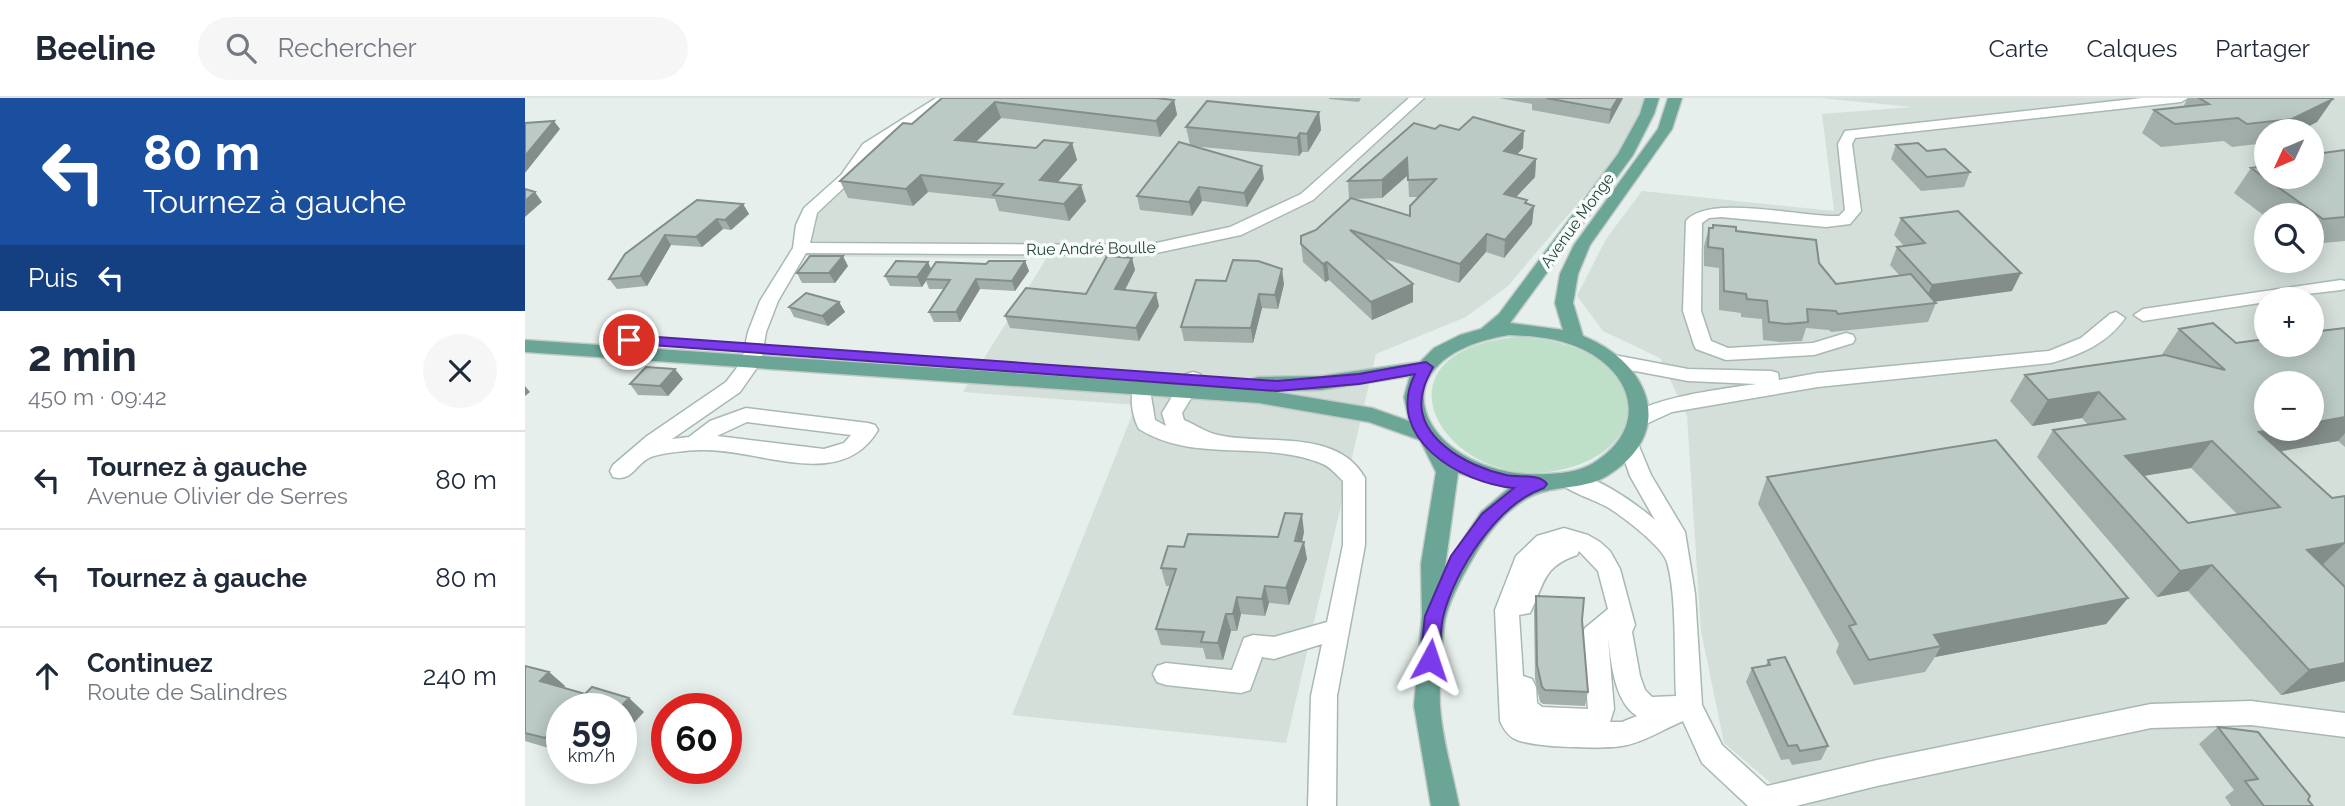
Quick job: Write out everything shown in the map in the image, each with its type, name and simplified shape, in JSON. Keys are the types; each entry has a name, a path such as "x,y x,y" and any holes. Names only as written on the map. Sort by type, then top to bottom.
{"main road":[{"name":"Avenue Monge","path":"1487,332 1505,318 1522,297 1625,155 1647,114 1652,98"},
{"name":"Avenue Monge","path":"1575,339 1564,303 1569,274 1582,245 1665,129 1675,98"},
{"path":"1434,616 1458,561 1488,519 1527,488 1569,480 1605,466 1629,444 1639,419 1638,398 1629,379 1614,361 1575,339 1531,330 1487,332 1452,346 1426,367 1415,388 1415,411 1447,472 1433,564 1434,616 1427,706 1445,806"},
{"path":"525,332 747,357 1142,390 1190,386 1259,396 1371,415 1431,442 1457,464 1482,475 1510,482 1539,484"},
{"path":"525,346 747,357 1190,386 1277,386 1359,379 1426,367"}],"street":[{"path":"621,471 643,450 733,387 769,301 801,248 804,225 810,211 846,178 868,147 946,98"},
{"name":"Rue André Boulle","path":"801,248 1147,250 1235,231 1307,197 1417,98"},
{"path":"1846,339 1814,349 1726,354 1703,345 1692,311 1694,221 1705,214 1721,212 1826,222 1844,221 1853,211 1845,144 1850,134 2181,98"},
{"path":"2143,314 2341,285"},
{"path":"1639,419 1668,406 1818,380 2051,357 2081,348 2103,335 2116,318"},
{"path":"1614,361 1688,375 1818,380"},
{"path":"1190,386 1172,413 1175,424 1211,441"},
{"path":"1142,390 1146,424 1163,435 1189,441 1298,448 1333,459 1354,478 1354,545 1324,696 1322,806"},
{"path":"643,450 693,444 703,442 825,457 851,448 868,430 746,415 717,426 693,444"},
{"path":"1629,444 1641,476 1674,532 1683,594 1689,706 1713,754 1765,803 1877,773 2151,716 2251,713 2345,725"},
{"path":"1569,480 1607,494 1642,518 1677,556"},
{"path":"1689,706 1623,734 1576,735 1523,730 1517,726 1513,721 1507,610 1524,563 1534,551 1552,539 1564,537 1576,539 1597,551 1611,569 1623,625 1615,624 1594,635 1601,709 1597,719 1542,721 1531,716 1524,708 1519,611 1548,556 1565,548 1588,556 1602,575 1615,624 1629,682 1636,702 1648,709 1689,706"},
{"path":"1166,674 1241,682 1253,646 1274,648 1337,629"}],"shaded area":[{"path":"953,98 1649,98 1612,163 1508,286 1466,317 1376,354 1286,743 1012,715 1136,405 963,392 1046,259 802,256 814,219 881,143"},
{"path":"1820,98 2345,98 2345,806 1798,806 1724,743 1701,631 1687,416 1660,358 1603,331 1577,296 1606,239 1642,191 1834,211 1822,114 1912,107"}],"green space":[{"path":"1516,337 1553,341 1572,347 1608,366 1620,380 1627,397 1627,417 1617,439 1606,450 1585,462 1540,473 1498,468 1465,451 1441,426 1432,398 1439,371 1466,349"}],"building":[{"path":"942,98 1174,100 1156,121 995,102 955,140 1036,148 1044,140 1072,143 1040,180 1081,185 1064,204 993,195 1003,184 921,175 906,189 840,181 903,123 912,124"},
{"path":"1546,98 1618,98 1611,110"},
{"path":"2199,98 2333,99 2292,119 2254,119 2254,123 2247,124 2238,118 2175,124 2154,110 2209,104"},
{"path":"1207,101 1319,112 1307,134 1300,133 1297,138 1186,127"},
{"path":"1473,117 1524,131 1504,151 1536,159 1504,194 1527,200 1525,203 1534,206 1505,240 1487,234 1460,264 1350,230 1413,284 1371,302 1327,262 1323,264 1301,244 1301,236 1316,230 1351,198 1410,216 1410,206 1436,179 1408,180 1407,158 1382,180 1348,181 1414,123 1435,129 1440,125 1459,130"},
{"path":"554,121 525,156 525,123"},
{"path":"1179,142 1262,166 1244,193 1199,187 1189,202 1137,196"},
{"path":"1918,143 1927,151 1945,149 1970,172 1927,177 1896,145"},
{"path":"2345,150 2345,217 2324,219 2324,203 2300,203 2281,189 2324,189 2324,153"},
{"path":"525,189 535,192 525,201"},
{"path":"697,200 743,204 725,220 717,219 696,237 665,235 640,276 609,279 625,254"},
{"path":"1958,211 2021,273 1932,285 1897,247 1925,243 1901,218"},
{"path":"1713,225 1736,227 1736,231 1816,240 1819,263 1836,284 1911,274 1936,303 1838,314 1836,311 1807,309 1808,322 1769,322 1767,301 1747,299 1746,294 1724,291 1723,249 1708,247 1709,228 1713,228"},
{"path":"810,256 843,256 829,273 797,273"},
{"path":"1107,256 1132,258 1115,289 1156,293 1136,328 1005,316 1026,288 1086,294"},
{"path":"1233,260 1258,261 1282,269 1275,295 1259,294 1251,328 1181,327 1196,280 1226,281"},
{"path":"896,261 928,262 917,277 885,276"},
{"path":"989,261 1025,261 1012,281 976,279 956,312 929,312 950,280 925,279 936,262 986,264"},
{"path":"806,293 839,302 822,316 789,307"},
{"path":"2213,323 2236,343 2254,341 2254,357 2324,357 2324,331 2345,328 2345,417 2324,421 2324,371 2254,371 2254,441 2269,441 2332,498 2345,496 2345,543 2307,550 2345,587 2345,663 2309,670 2212,565 2180,571 2053,430 2125,419 2099,392 2048,400 2025,375 2165,355 2225,370 2179,329","holes":["2212,441 2280,507 2188,523 2125,456"]},
{"path":"646,367 675,369 660,386 630,384"},
{"path":"1996,440 2128,598 1934,635 1941,646 1869,660 1849,626 1856,624 1767,477"},
{"path":"1285,513 1302,514 1295,541 1304,542 1286,588 1265,586 1262,599 1237,597 1233,614 1226,614 1218,643 1201,642 1204,632 1156,629 1176,569 1161,568 1168,546 1184,547 1188,534 1278,537"},
{"path":"1536,596 1584,598 1582,620 1588,692 1545,690 1542,687 1537,665"},
{"path":"1785,657 1828,746 1800,751 1797,745 1788,746 1752,668 1770,665 1768,660"},
{"path":"525,666 549,672 540,681 582,693 546,693 546,737 525,733"},
{"path":"592,687 612,693 586,693"},
{"path":"2218,727 2258,732 2310,796 2308,800 2313,806 2264,806 2245,781 2258,779"}],"route":[{"path":"629,340 1277,386 1359,379 1426,367 1415,388 1415,411 1424,434 1437,450 1457,464 1482,475 1510,482 1539,484 1527,488 1488,519 1458,561 1434,616 1430,660"}]}
